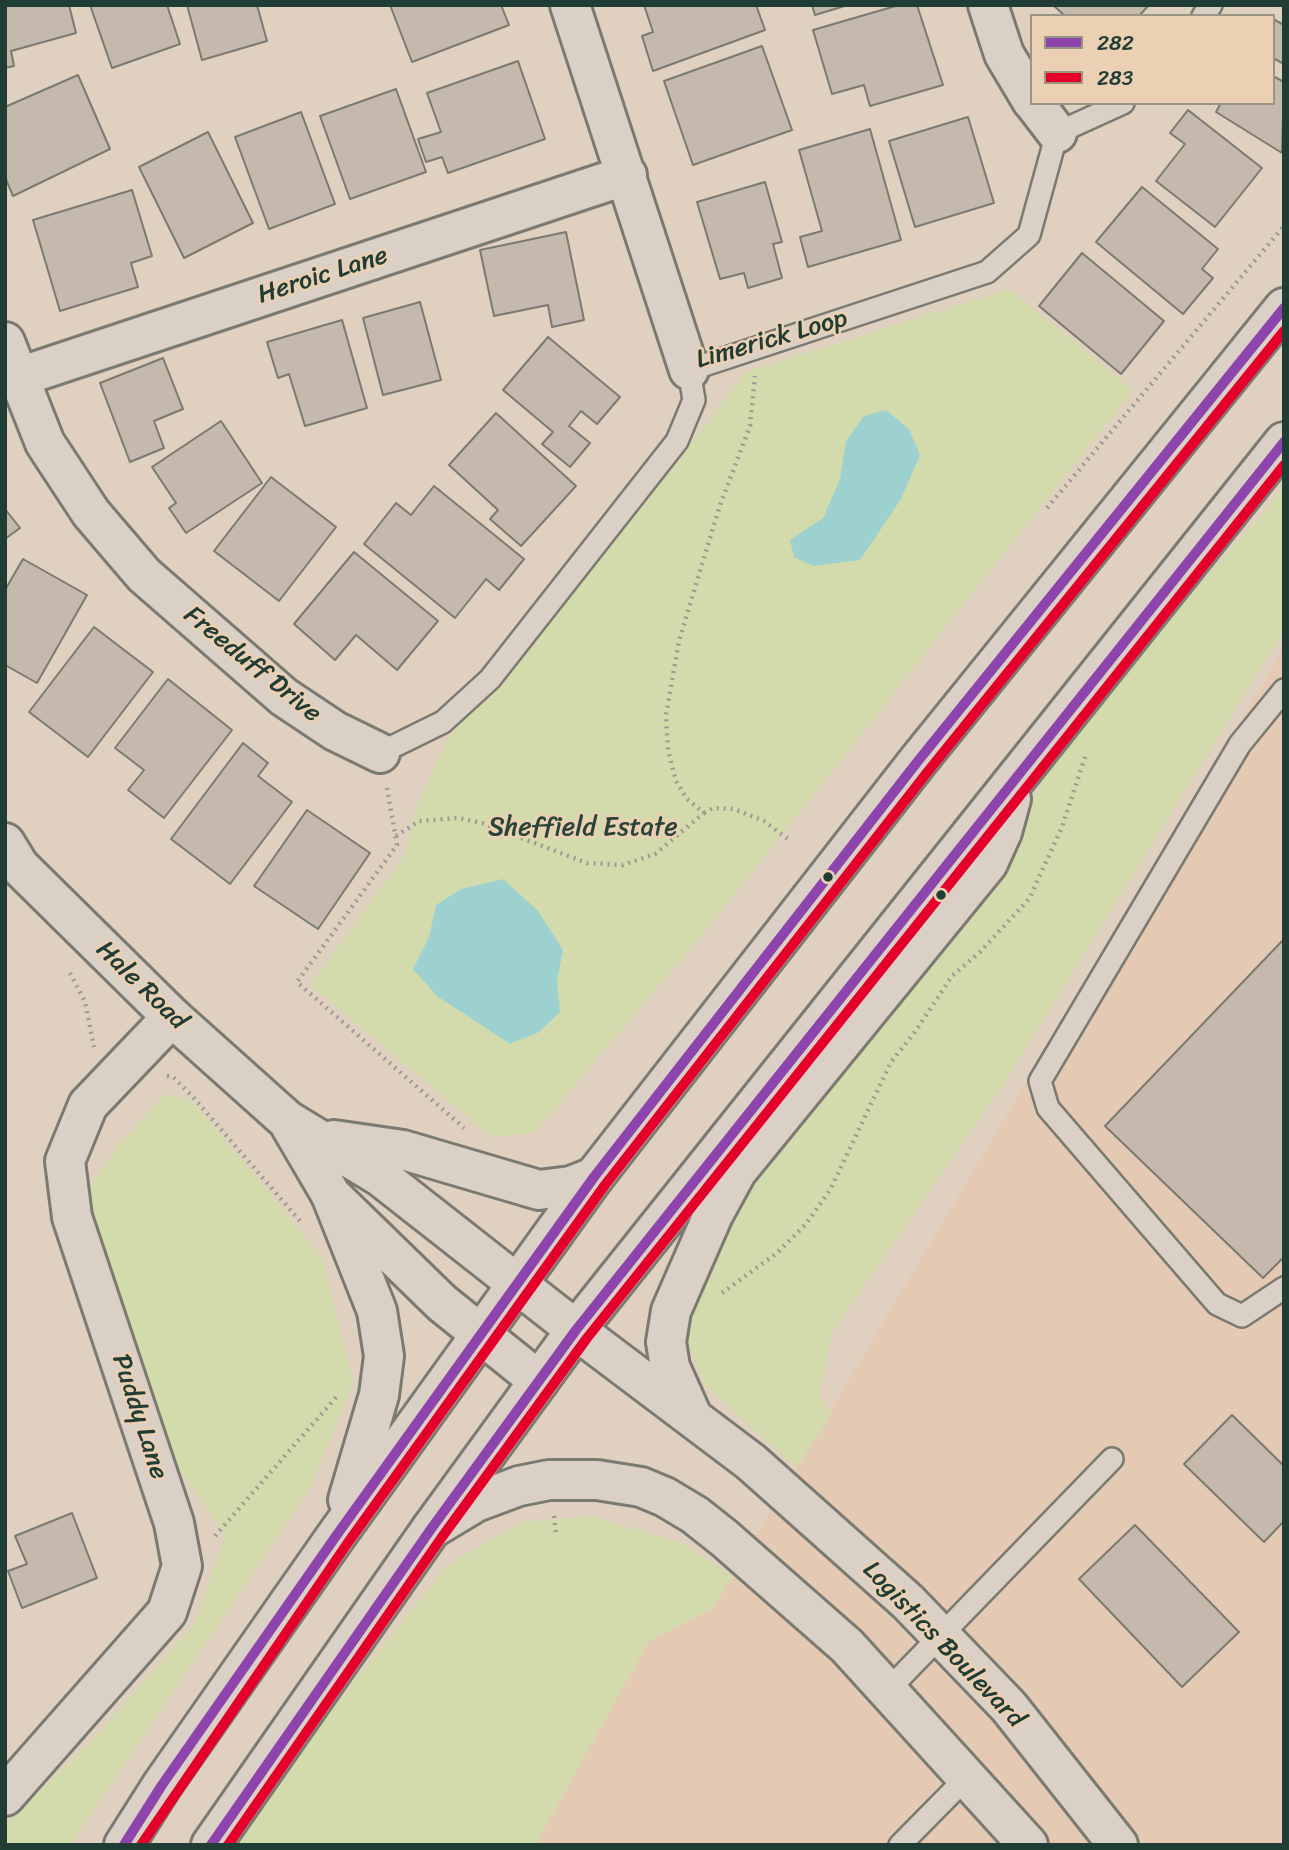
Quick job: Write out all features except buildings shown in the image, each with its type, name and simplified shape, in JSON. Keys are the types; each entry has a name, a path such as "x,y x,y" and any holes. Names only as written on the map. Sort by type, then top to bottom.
{"main road":[{"name":"Limerick Loop","path":"570,5 628,175 689,370"},
{"path":"988,5 1004,54 1030,97"},
{"path":"1035,105 1057,133"},
{"name":"Heroic Lane","path":"19,377 628,175"},
{"path":"124,1845 162,1785 336,1536 594,1177 926,750 1284,308"},
{"name":"Freeduff Drive","path":"5,342 45,443 91,513 144,575 284,698 335,731 380,753"},
{"path":"211,1845 432,1529 576,1330 1284,442"},
{"path":"691,1414 670,1367 666,1342 671,1311 713,1215 737,1171 988,863 1002,832 1017,777"},
{"name":"Hale Road","path":"5,844 19,866 172,1017 301,1128 381,1177 516,1286 691,1414"},
{"name":"Puddy Lane","path":"5,1796 167,1612 182,1566 174,1523 72,1217 65,1161 88,1105 172,1017"},
{"path":"301,1128 403,1150 539,1190 571,1186 594,1177"},
{"name":"Hale Road","path":"301,1128 331,1195 480,1335 539,1381"},
{"path":"331,1195 377,1311 384,1356 373,1421 336,1536"},
{"name":"Logistics Boulevard","path":"691,1414 751,1462 908,1602 1009,1707 1118,1845"},
{"path":"432,1529 487,1498 519,1486 566,1478 640,1487 695,1515 847,1646 1028,1845"}],"lane":[{"path":"1057,133 1119,105"},
{"name":"Limerick Loop","path":"689,370 987,272 1029,235 1057,133"},
{"path":"380,753 443,722 490,679 677,441 694,400 689,370"},
{"path":"1284,690 1240,744 1040,1081 1048,1108 1217,1304 1242,1316 1284,1288"},
{"path":"888,1690 1112,1459"},
{"path":"900,1845 968,1776"}],"path":[{"path":"1047,508 1284,226"},
{"path":"704,813 687,799 676,781 668,750 666,715 679,641 719,508 750,426 755,400 752,350"},
{"path":"719,1294 777,1253 806,1224 830,1190 891,1062 915,1032 952,976 980,952 1029,899 1054,847 1087,752"},
{"path":"380,753 397,845 297,982 468,1132"},
{"path":"396,836 419,821 458,818 482,823 587,863 623,865 655,854 713,808 734,809 764,821 788,839"},
{"path":"64,963 79,985 86,1002 96,1054 115,1076"},
{"path":"163,1076 173,1077 193,1097 306,1229"},
{"path":"214,1538 340,1394"}],"shaded area":[{"path":"1284,649 1284,1845 535,1845 649,1641 713,1608"}],"green space":[{"name":"Sheffield Estate","path":"1009,289 1133,390 711,924 535,1132 491,1137 310,985 405,855 417,805 447,740 693,441 746,372"},
{"path":"1284,488 1284,630 1004,1083 832,1332 819,1395 832,1414 796,1468 704,1384 687,1338 705,1262 778,1129 1001,863 1060,746"},
{"path":"165,1094 193,1101 322,1257 353,1382 311,1486 70,1845 5,1845 5,1825 92,1740 195,1623 225,1535 166,1451 93,1234 89,1188 117,1147"},
{"path":"592,1516 683,1544 733,1576 713,1608 649,1641 535,1845 231,1845 297,1753 449,1564 522,1522"}],"water":[{"path":"886,410 909,429 920,455 901,499 860,560 813,566 794,557 790,540 823,518 840,479 846,441 864,416"},
{"path":"503,879 538,911 563,950 557,981 560,1012 539,1032 510,1044 437,996 413,969 429,937 436,905 461,889"}],"transit line":[{"name":"282","path":"124,1845 162,1785 336,1536 594,1177 918,761 1284,308"},
{"name":"283","path":"141,1845 347,1544 605,1185 929,770 1284,331"},
{"name":"282","path":"211,1845 431,1529 576,1330 1284,442"},
{"name":"283","path":"228,1845 442,1537 587,1338 1284,465"}]}
